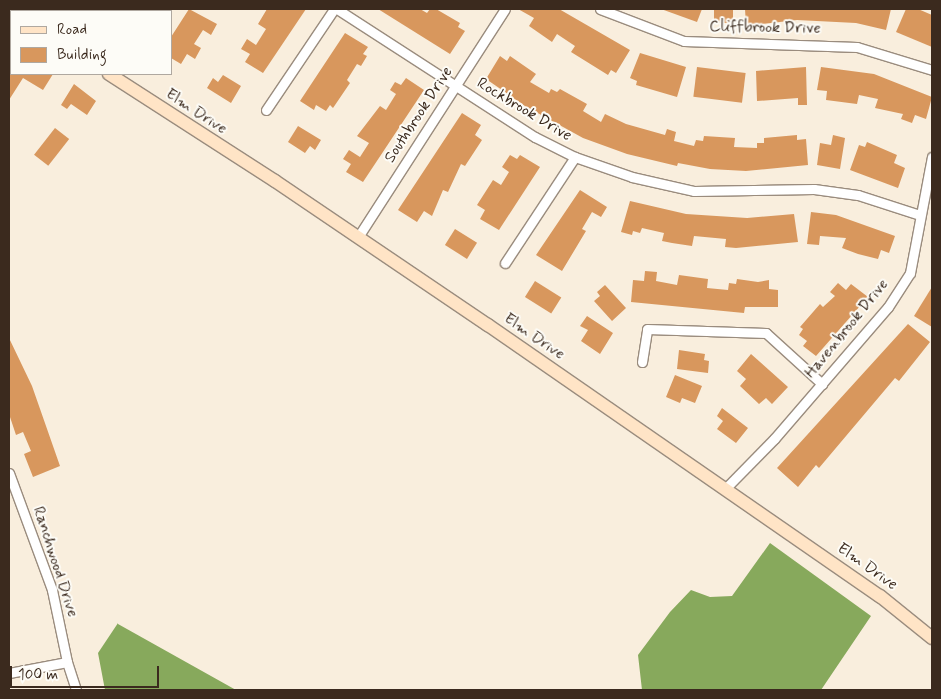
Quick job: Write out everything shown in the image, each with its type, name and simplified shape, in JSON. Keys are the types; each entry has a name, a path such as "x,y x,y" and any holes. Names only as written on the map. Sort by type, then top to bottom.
{"street":[{"name":"Rockbrook Drive","path":"336,9 536,137 575,157 632,177 694,191 814,188 858,196 920,215"},
{"path":"266,110 336,9"},
{"name":"Southbrook Drive","path":"358,237 505,9"},
{"name":"Cliffbrook Drive","path":"600,9 684,41 857,47 932,70"},
{"name":"Elm Drive","path":"115,76 358,237 725,489 880,596 932,638"},
{"path":"505,263 575,157"},
{"name":"Havenbrook Drive","path":"725,489 822,384 888,307 910,273 932,157"},
{"path":"642,362 647,329 766,333 822,384"},
{"name":"Ranchwood Drive","path":"9,473 52,590 67,662 76,690"},
{"path":"9,673 67,662"}],"green space":[{"path":"770,543 871,616 821,690 642,690 638,655 670,612 691,590 710,597 732,596"},
{"path":"118,623 236,690 105,690 98,653"}],"building":[{"path":"189,9 217,24 211,35 203,30 194,44 201,48 195,59 187,54 181,64 172,59 172,35"},
{"path":"267,9 306,9 263,73 245,62 250,54 241,49 247,39 256,45 266,29 258,24"},
{"path":"378,9 420,9 427,13 430,9 436,9 460,23 458,27 465,31 450,54"},
{"path":"518,9 559,9 630,50 616,73 611,70 608,75 571,52 575,46 557,34 552,42 529,26 534,18"},
{"path":"661,9 702,9 697,22"},
{"path":"714,9 733,9 733,23 714,23"},
{"path":"745,9 891,9 886,30 856,23 797,20 746,26"},
{"path":"906,9 918,9 932,15 932,47 896,32"},
{"path":"345,33 368,47 363,54 367,56 361,66 357,64 347,80 350,83 333,108 330,105 326,111 316,105 314,110 300,101"},
{"path":"640,53 686,67 677,97 636,85 637,81 630,78"},
{"path":"500,56 507,61 510,56 536,74 530,82 549,93 551,89 557,92 560,89 587,104 583,111 601,122 605,114 626,124 665,135 667,129 676,132 674,141 694,146 696,140 703,141 704,136 735,138 734,147 757,148 757,143 764,143 764,138 797,135 797,140 806,139 808,165 746,171 710,169 678,163 677,166 627,154 583,138 525,106 486,79"},
{"path":"697,67 746,73 742,103 693,97"},
{"path":"806,67 807,105 798,105 798,98 757,101 756,71"},
{"path":"821,67 874,74 932,97 926,119 915,115 912,123 901,119 903,114 875,108 878,99 859,95 857,104 826,100 827,91 817,90"},
{"path":"9,74 52,75 43,90 23,78 9,100"},
{"path":"223,75 241,86 231,103 207,88 213,78 218,82"},
{"path":"406,78 424,90 363,182 346,172 351,164 343,159 349,150 360,157 369,143 357,136 380,106 386,110 396,94 390,90 395,82 401,85"},
{"path":"74,84 96,101 87,115 71,104 67,109 61,105"},
{"path":"462,113 481,125 475,135 482,140 465,166 461,164 448,192 443,190 432,216 424,211 417,222 398,210"},
{"path":"298,126 321,140 315,150 310,146 305,153 288,142"},
{"path":"55,128 69,139 48,166 34,155"},
{"path":"833,135 845,138 840,169 817,165 820,143 831,145"},
{"path":"867,142 897,155 894,163 905,168 898,188 850,170 859,145 865,147"},
{"path":"510,155 517,159 520,155 540,167 499,230 480,219 485,210 477,205 493,180 501,185 509,172 502,167"},
{"path":"580,190 607,207 601,217 592,212 582,229 586,231 562,271 536,255"},
{"path":"630,201 686,214 747,218 794,214 798,242 736,248 725,247 726,239 694,236 692,246 662,241 664,233 642,228 640,233 633,231 632,235 621,232"},
{"path":"811,212 836,215 895,236 889,253 881,250 878,259 858,254 842,248 846,238 820,236 819,245 807,244"},
{"path":"455,229 477,243 467,259 445,245"},
{"path":"645,271 657,272 656,281 677,285 679,275 708,279 707,288 728,290 729,283 736,284 737,279 758,282 769,280 769,289 778,290 778,307 745,307 744,313 631,302 633,280 644,281"},
{"path":"535,281 561,297 551,314 525,297"},
{"path":"838,283 846,290 851,284 868,297 816,356 803,346 807,341 799,335 803,329 800,327 820,304 823,307 835,296 830,292"},
{"path":"605,285 626,308 612,321 594,301 600,296 597,292"},
{"path":"932,287 932,327 914,316"},
{"path":"587,316 613,333 600,354 581,341 588,330 580,326"},
{"path":"908,324 930,342 899,381 895,378 819,468 816,465 798,487 777,468"},
{"path":"9,338 32,386 60,466 33,477 24,454 31,451 23,432 16,435 9,414"},
{"path":"679,350 705,354 704,360 709,361 708,373 677,369"},
{"path":"751,354 788,387 772,404 766,398 759,404 740,386 746,379 737,371"},
{"path":"675,375 702,386 695,403 682,398 680,403 666,397"},
{"path":"722,408 748,428 736,443 717,429 723,421 717,416"}]}
